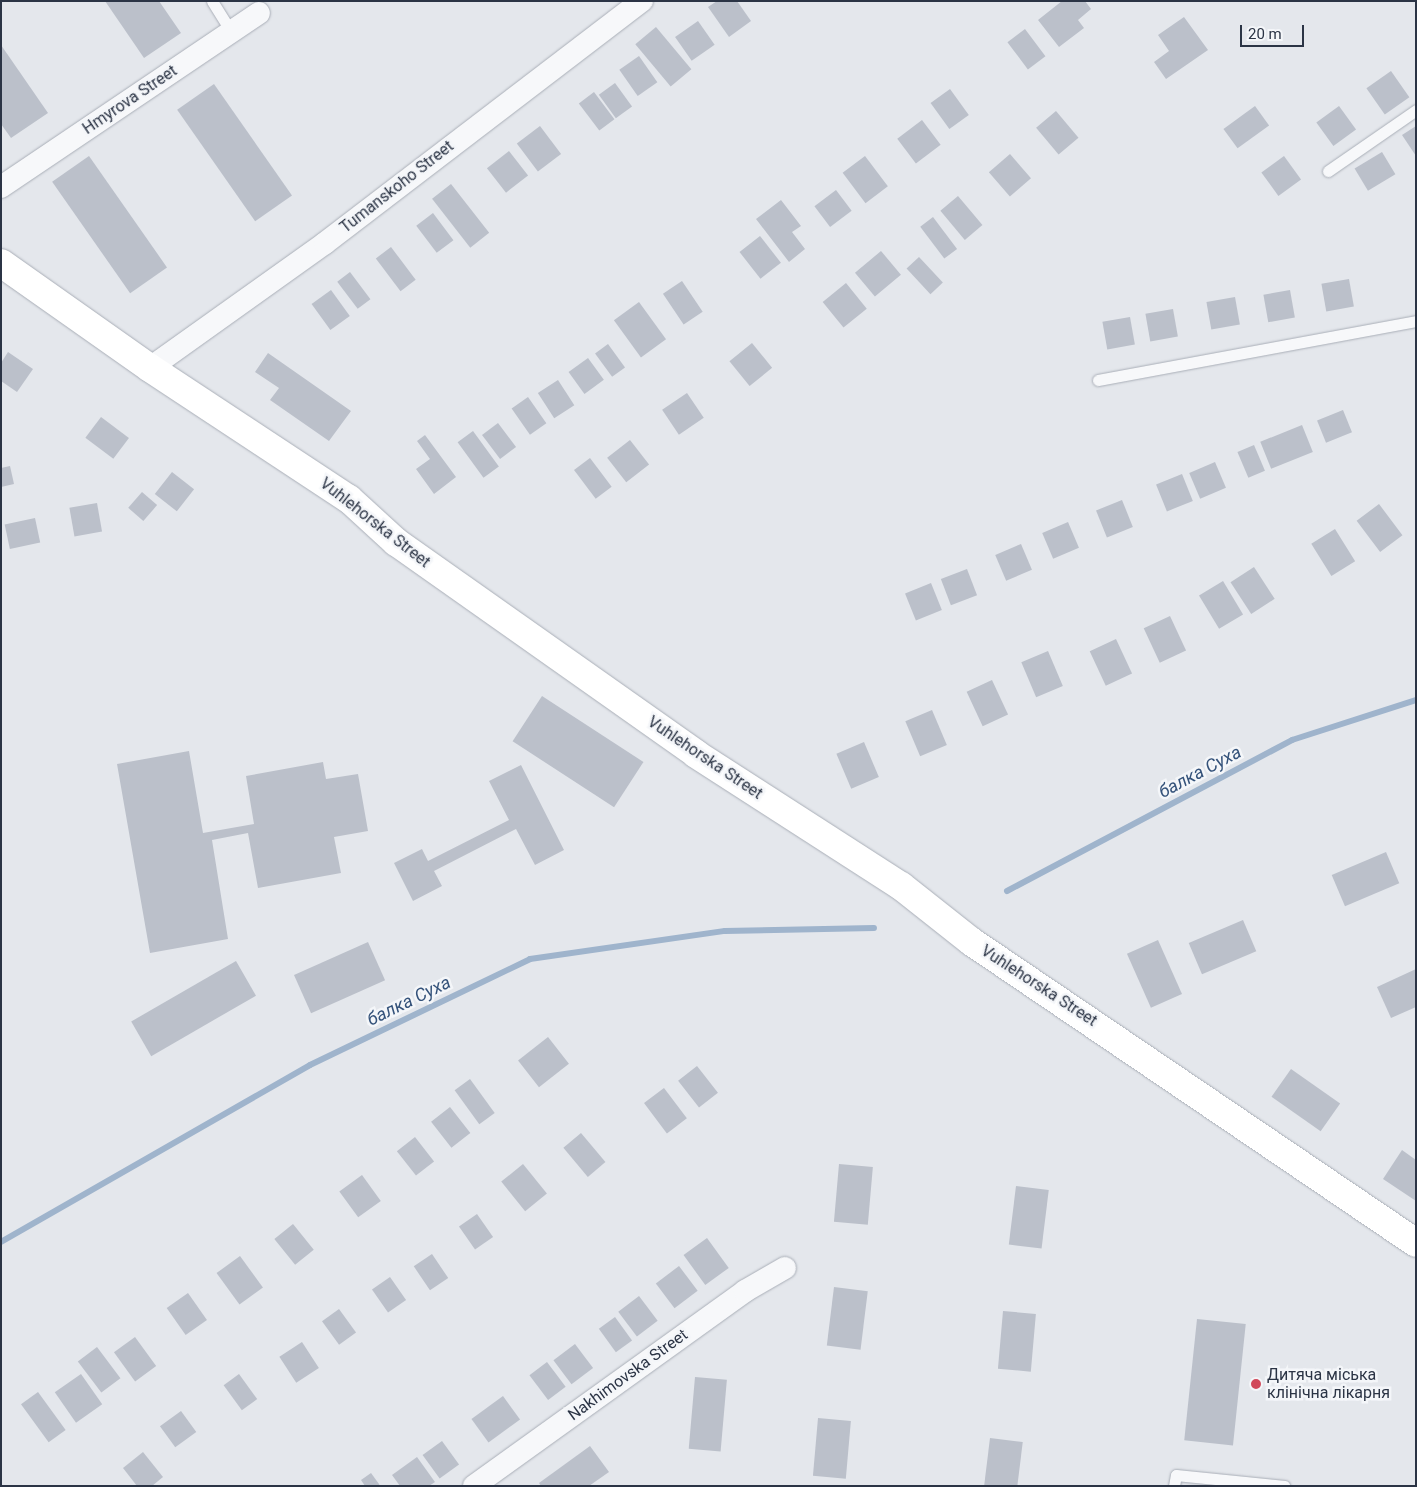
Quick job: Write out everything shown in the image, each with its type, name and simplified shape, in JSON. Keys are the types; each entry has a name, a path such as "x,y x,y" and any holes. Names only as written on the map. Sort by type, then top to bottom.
{"main road":[{"name":"Vuhlehorska Street","path":"1,263 150,368 349,499 396,542 696,754 901,886 972,942 1416,1243"}],"street":[{"name":"Tumanskoho Street","path":"150,368 325,243 642,1"},
{"name":"Hmyrova Street","path":"1,187 258,13"},
{"name":"Nakhimovska Street","path":"474,1486 745,1291 785,1268"}],"lane":[{"path":"212,1 231,32"},
{"path":"1328,171 1416,110"},
{"path":"1098,380 1416,321"},
{"path":"1174,1486 1176,1474 1284,1486"}],"building":[{"path":"105,1 159,1 181,33 144,58"},
{"path":"717,1 737,1 751,21 729,37 708,7"},
{"path":"1062,1 1085,1 1091,9 1078,20 1084,28 1059,47 1038,20"},
{"path":"1184,17 1208,50 1166,79 1154,62 1169,51 1158,35"},
{"path":"698,21 715,45 692,61 675,37"},
{"path":"656,27 691,69 671,86 635,44"},
{"path":"1025,29 1045,56 1028,69 1007,42"},
{"path":"1,45 48,113 11,138 1,124"},
{"path":"639,56 657,82 638,96 619,70"},
{"path":"1391,71 1409,97 1385,114 1366,88"},
{"path":"615,83 632,106 616,118 599,95"},
{"path":"214,84 292,195 255,221 177,110"},
{"path":"950,89 969,115 949,129 931,103"},
{"path":"594,92 614,119 599,131 579,103"},
{"path":"1255,106 1269,125 1238,148 1223,129"},
{"path":"1339,106 1356,129 1333,146 1316,122"},
{"path":"1056,111 1078,138 1059,155 1036,128"},
{"path":"922,120 941,145 916,163 897,139"},
{"path":"540,126 561,154 538,171 517,143"},
{"path":"1416,126 1416,156 1402,135"},
{"path":"509,151 528,175 506,193 487,168"},
{"path":"1382,152 1395,174 1368,191 1355,168"},
{"path":"1010,154 1031,178 1010,197 989,172"},
{"path":"89,156 167,267 130,293 52,182"},
{"path":"865,156 888,186 866,203 843,173"},
{"path":"1284,156 1301,179 1278,196 1261,172"},
{"path":"451,184 489,233 470,248 432,199"},
{"path":"836,190 852,211 830,227 814,206"},
{"path":"958,196 982,225 965,240 940,211"},
{"path":"781,200 801,226 792,232 805,249 789,262 756,219"},
{"path":"433,213 453,240 437,253 416,226"},
{"path":"933,217 957,249 944,259 920,227"},
{"path":"760,236 781,263 760,279 740,252"},
{"path":"391,247 416,280 401,291 376,258"},
{"path":"881,251 901,275 875,297 855,273"},
{"path":"919,257 943,283 930,294 907,269"},
{"path":"350,272 370,299 358,309 337,282"},
{"path":"1349,279 1354,307 1326,311 1321,284"},
{"path":"682,281 703,312 684,325 663,294"},
{"path":"846,283 867,309 843,328 823,302"},
{"path":"331,290 350,316 330,330 312,304"},
{"path":"1290,290 1295,318 1268,322 1263,295"},
{"path":"1235,297 1240,325 1211,330 1206,302"},
{"path":"639,302 666,339 641,357 614,320"},
{"path":"1173,309 1178,337 1150,341 1145,314"},
{"path":"1130,317 1135,345 1107,349 1102,322"},
{"path":"752,343 772,368 750,386 729,361"},
{"path":"608,344 625,367 612,377 595,353"},
{"path":"8,352 33,369 17,392 1,381 1,363"},
{"path":"268,353 351,411 329,441 270,400 279,388 255,372"},
{"path":"588,358 604,380 584,394 569,372"},
{"path":"558,380 574,405 554,418 538,393"},
{"path":"687,393 704,418 679,435 662,410"},
{"path":"528,397 546,423 530,435 512,408"},
{"path":"1343,410 1352,432 1326,443 1317,420"},
{"path":"101,417 129,438 113,459 85,438"},
{"path":"498,423 516,447 500,459 482,435"},
{"path":"1302,425 1313,452 1271,469 1260,442"},
{"path":"473,431 499,467 483,478 458,442"},
{"path":"425,435 456,477 434,494 416,469 430,459 417,441"},
{"path":"630,440 649,464 626,482 607,458"},
{"path":"1254,445 1265,471 1248,478 1237,452"},
{"path":"590,458 612,487 596,499 574,470"},
{"path":"1215,462 1226,488 1200,499 1189,473"},
{"path":"10,466 14,484 1,487 1,468"},
{"path":"172,472 194,489 177,511 155,494"},
{"path":"1182,474 1193,501 1167,511 1156,484"},
{"path":"142,492 157,505 143,521 128,508"},
{"path":"1122,500 1133,527 1107,537 1096,510"},
{"path":"97,503 102,532 74,536 69,508"},
{"path":"1379,504 1402,535 1380,552 1357,521"},
{"path":"35,518 40,542 10,549 5,524"},
{"path":"1068,522 1079,548 1053,559 1042,533"},
{"path":"1335,529 1355,561 1331,576 1311,544"},
{"path":"1021,544 1032,570 1006,581 995,555"},
{"path":"1254,567 1275,599 1251,614 1231,582"},
{"path":"967,569 977,595 951,605 941,579"},
{"path":"1223,581 1243,614 1219,629 1199,595"},
{"path":"931,583 942,610 916,620 905,593"},
{"path":"1170,616 1186,650 1160,663 1144,628"},
{"path":"1116,639 1132,673 1106,686 1090,651"},
{"path":"1048,651 1063,686 1036,697 1021,662"},
{"path":"992,680 1008,714 983,726 967,692"},
{"path":"542,696 643,762 614,807 513,741"},
{"path":"932,710 947,745 920,756 905,721"},
{"path":"864,742 879,777 851,789 836,754"},
{"path":"189,751 203,833 254,824 246,776 323,762 326,779 358,774 368,831 334,837 341,873 258,888 248,833 212,840 228,939 150,953 117,764"},
{"path":"521,765 564,850 535,865 516,829 434,871 442,886 413,901 394,863 422,849 428,861 509,820 489,781"},
{"path":"1386,852 1399,883 1345,906 1332,875"},
{"path":"1243,920 1256,951 1202,974 1189,943"},
{"path":"1158,940 1182,994 1151,1008 1127,954"},
{"path":"368,942 385,980 311,1013 294,975"},
{"path":"236,961 256,996 151,1056 131,1022"},
{"path":"1416,969 1416,1007 1391,1018 1377,987"},
{"path":"548,1037 569,1064 539,1087 518,1060"},
{"path":"697,1066 718,1093 699,1108 678,1081"},
{"path":"1291,1069 1340,1103 1321,1131 1271,1097"},
{"path":"470,1079 495,1113 479,1124 455,1090"},
{"path":"664,1088 687,1118 667,1133 644,1103"},
{"path":"450,1107 470,1133 451,1148 431,1122"},
{"path":"581,1133 605,1162 588,1177 563,1148"},
{"path":"415,1137 434,1161 416,1176 397,1151"},
{"path":"1402,1150 1416,1160 1416,1201 1383,1179"},
{"path":"523,1164 547,1194 525,1211 501,1182"},
{"path":"839,1164 873,1167 868,1225 834,1222"},
{"path":"362,1175 381,1201 358,1217 339,1191"},
{"path":"1016,1186 1049,1190 1042,1249 1009,1245"},
{"path":"477,1214 493,1237 475,1250 459,1227"},
{"path":"293,1224 314,1250 295,1265 274,1239"},
{"path":"707,1238 729,1268 705,1285 684,1255"},
{"path":"432,1254 448,1278 430,1290 414,1266"},
{"path":"240,1256 263,1288 239,1305 217,1273"},
{"path":"679,1266 698,1291 674,1308 656,1283"},
{"path":"390,1277 406,1300 388,1313 372,1290"},
{"path":"834,1287 868,1291 861,1350 827,1346"},
{"path":"188,1293 207,1320 186,1335 167,1308"},
{"path":"639,1296 658,1321 637,1336 618,1312"},
{"path":"339,1309 356,1332 339,1345 322,1321"},
{"path":"1003,1311 1036,1314 1031,1372 998,1369"},
{"path":"615,1317 632,1340 616,1352 599,1329"},
{"path":"1197,1319 1246,1324 1233,1445 1184,1440"},
{"path":"135,1337 156,1366 135,1381 114,1352"},
{"path":"302,1342 319,1368 296,1383 279,1357"},
{"path":"575,1344 593,1368 571,1384 553,1360"},
{"path":"97,1347 120,1378 101,1393 78,1361"},
{"path":"547,1362 566,1387 548,1400 529,1375"},
{"path":"81,1374 102,1404 76,1423 55,1392"},
{"path":"239,1374 257,1399 242,1410 224,1385"},
{"path":"695,1377 727,1380 721,1452 689,1449"},
{"path":"38,1392 66,1430 49,1442 21,1404"},
{"path":"503,1396 520,1419 488,1442 471,1419"},
{"path":"181,1411 196,1432 175,1447 160,1426"},
{"path":"818,1418 851,1421 846,1479 813,1476"},
{"path":"990,1438 1023,1442 1017,1486 984,1486"},
{"path":"442,1441 459,1464 440,1479 423,1455"},
{"path":"590,1446 609,1472 589,1486 541,1486 539,1483"},
{"path":"143,1452 163,1477 152,1486 137,1486 123,1468"},
{"path":"417,1457 435,1482 429,1486 400,1486 392,1475"},
{"path":"371,1473 380,1486 365,1486 361,1480"}],"waterway":[{"name":"балка Суха","path":"1007,891 1292,740 1416,700"},
{"name":"балка Суха","path":"1,1242 310,1065 530,959 725,931 874,928"}],"place":[{"name":"Дитяча міська клінічна лікарня","path":"1256,1384"}]}
